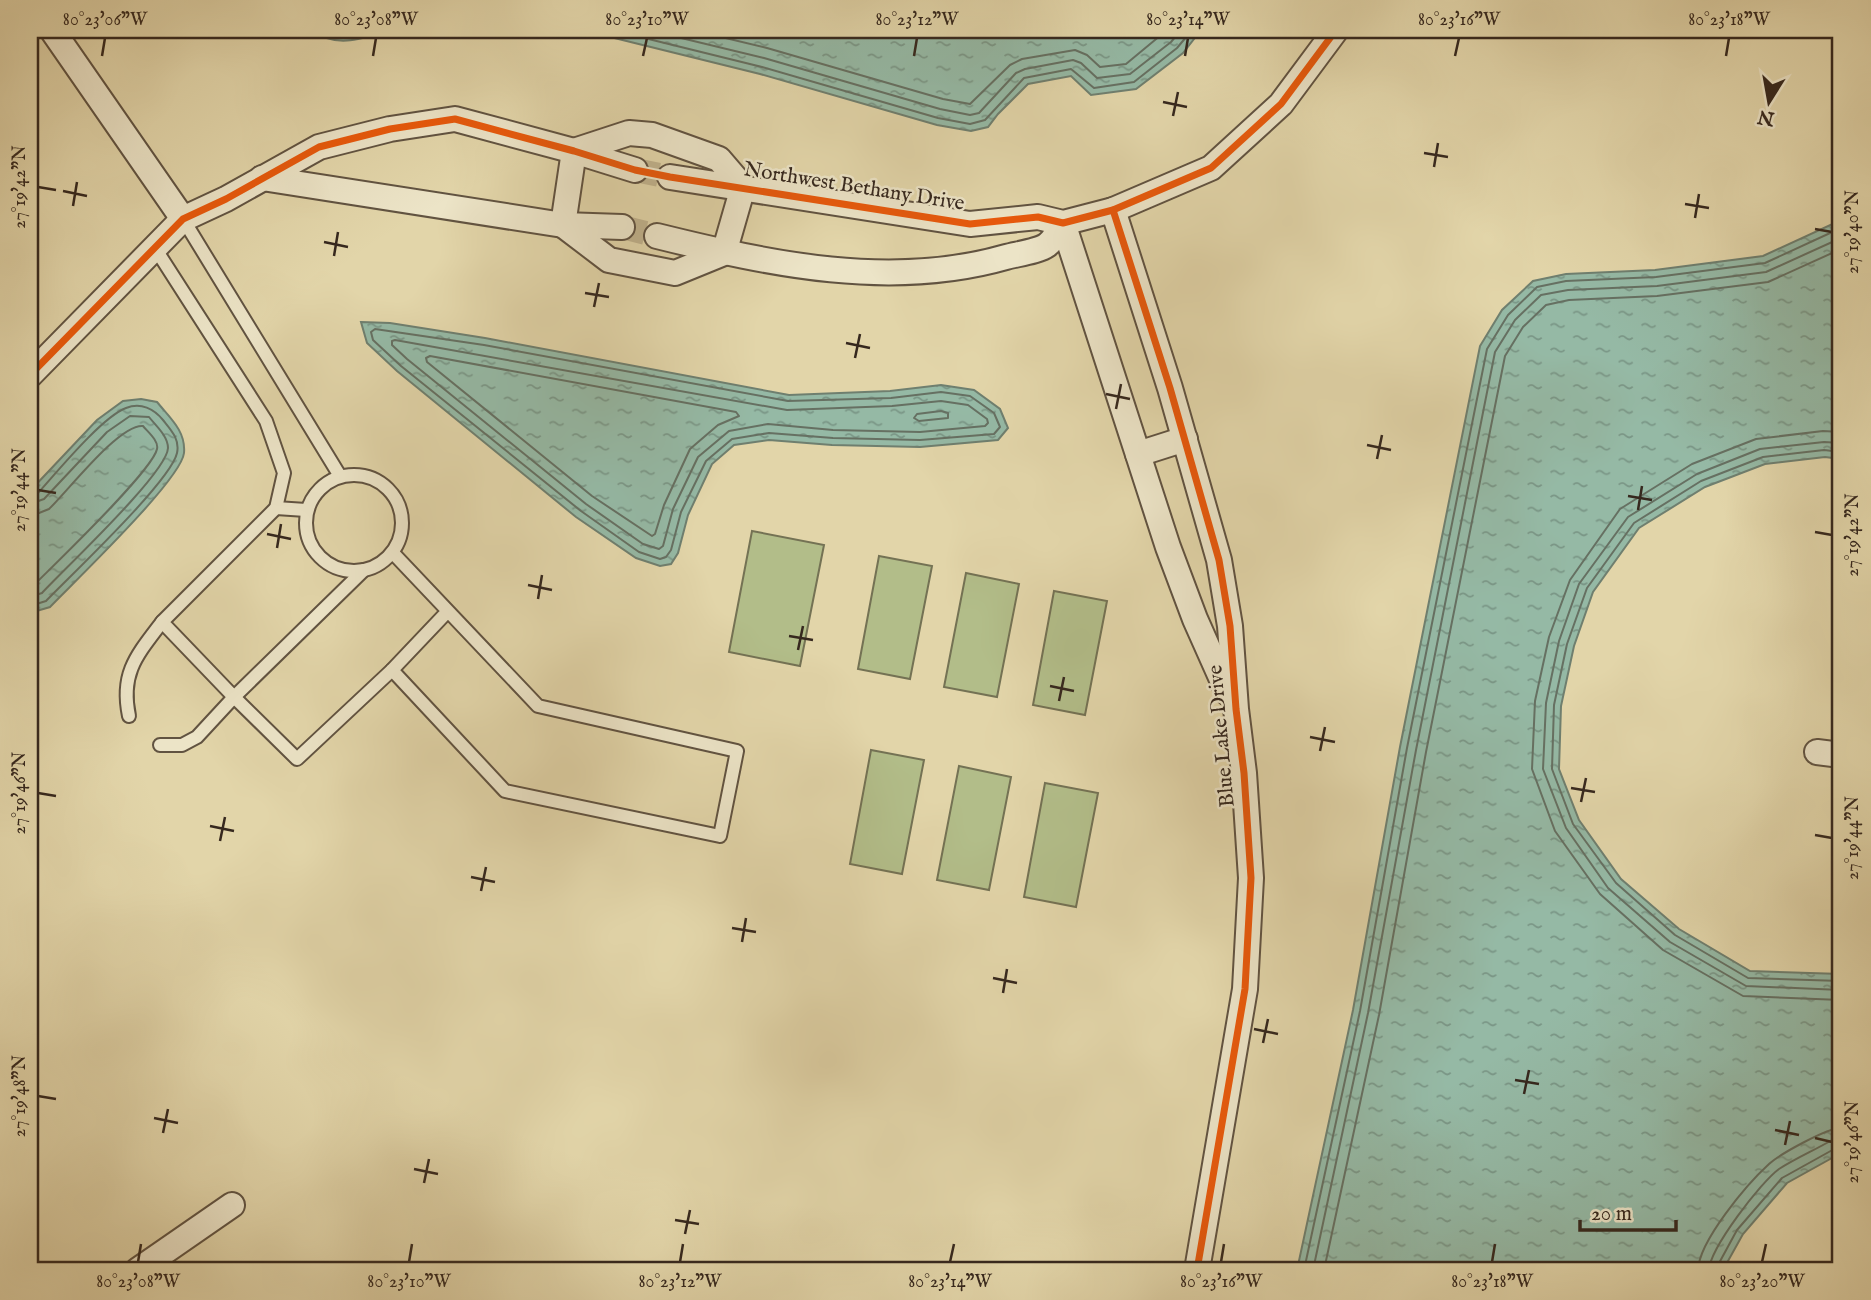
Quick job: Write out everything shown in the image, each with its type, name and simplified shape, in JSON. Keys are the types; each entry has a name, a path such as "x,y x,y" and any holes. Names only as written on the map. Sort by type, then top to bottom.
{"street":[{"path":"52,30 183,219"},
{"name":"Northwest Bethany Drive","path":"670,177 970,224 1038,217 1063,223 1113,210 1211,168 1281,104 1336,30"},
{"path":"30,375 183,219 226,199 319,147 390,129 455,120 635,170"},
{"name":"Northwest Bethany Drive","path":"574,151 629,133 652,135 719,159 743,187"},
{"path":"563,225 574,151"},
{"path":"262,178 563,225 622,227"},
{"name":"Northwest Bethany Drive","path":"724,253 743,187"},
{"name":"Blue Lake Drive","path":"1113,210 1185,439 1219,560 1230,626 1244,773 1251,878 1245,989 1196,1270"},
{"path":"657,236 724,253 863,274 932,272 994,261 1048,245 1063,223"},
{"name":"Blue Lake Drive","path":"1063,223 1168,547 1195,619 1236,709"},
{"path":"563,225 609,260 676,273 724,253"},
{"path":"1138,454 1185,439"},
{"path":"138,1270 232,1205"}],"lane":[{"path":"183,219 340,476"},
{"path":"130,716 125,696 127,678 140,650 162,622 276,508 284,473 266,421 155,248"},
{"path":"355,474 384,484 401,509 400,539 393,553 380,564 364,570 348,571 332,566 318,556 309,542 305,526 306,510 325,483 340,476 355,474"},
{"path":"276,508 306,510"},
{"path":"392,670 505,791 720,836 737,751 538,706 393,553"},
{"path":"160,745 182,745 197,737 234,697 364,570"},
{"path":"162,622 297,760 392,670 448,611"}],"shaded area":[{"path":"752,531 824,545 800,666 729,652"},
{"path":"879,556 932,566 910,679 858,669"},
{"path":"966,573 1019,584 997,697 944,687"},
{"path":"1054,591 1107,601 1085,715 1033,705"},
{"path":"871,750 924,760 902,874 850,864"},
{"path":"959,766 1011,777 989,890 937,880"},
{"path":"1045,783 1098,793 1076,907 1024,897"}],"water":[{"path":"313,30 394,30 341,41 322,36"},
{"path":"582,30 1201,30 1183,53 1136,89 1091,95 1071,76 1028,84 988,127 971,131 937,125 760,74"},
{"path":"1841,220 1841,459 1825,457 1765,464 1705,487 1639,528 1593,592 1574,646 1561,706 1559,769 1579,820 1621,879 1679,929 1750,971 1841,974 1841,1153 1787,1183 1743,1234 1723,1270 1297,1270 1353,1010 1400,747 1480,346 1502,310 1533,281 1566,274 1655,270 1763,256"},
{"path":"361,322 390,323 485,338 789,395 890,391 941,385 974,390 1000,409 1008,428 998,440 920,447 769,440 734,445 712,464 688,515 678,553 671,564 660,566 636,558 576,517 397,371 367,343"},
{"path":"141,399 157,402 180,431 184,453 178,466 147,507 50,607 30,613 30,491 97,420 123,401"}],"tunnel":[{"path":"635,170 670,177"},
{"path":"622,227 657,236"}],"cycle path":[{"path":"30,375 183,219 226,199 319,147 390,129 455,119 635,170 670,177 970,224 1038,217 1063,223 1113,210 1211,168 1281,104 1336,30"},
{"path":"1113,210 1170,388 1219,560 1230,626 1244,773 1251,878 1245,989 1197,1270"}]}
